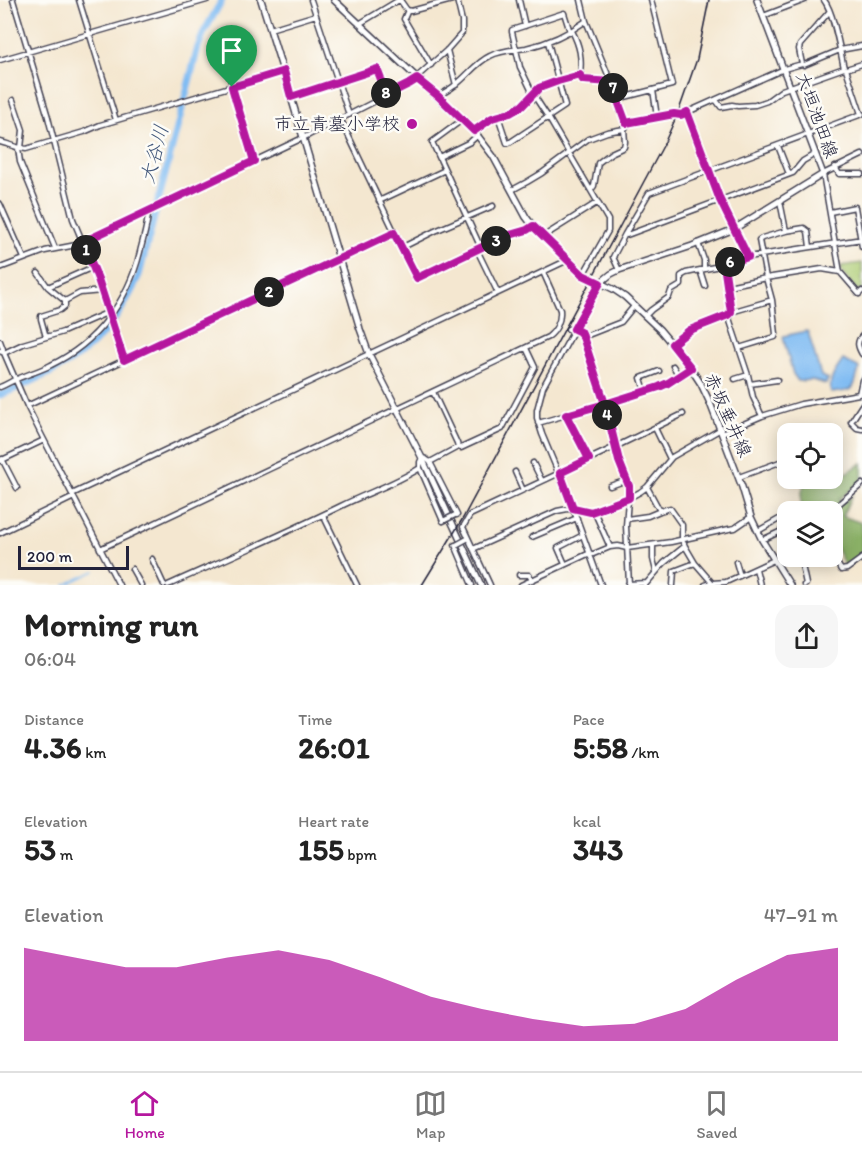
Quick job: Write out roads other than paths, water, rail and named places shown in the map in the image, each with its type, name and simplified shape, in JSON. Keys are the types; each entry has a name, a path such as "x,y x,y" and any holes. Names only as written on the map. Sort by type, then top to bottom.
{"main road":[{"path":"261,0 369,354 422,458 481,585"},
{"name":"赤坂垂井線","path":"334,0 476,133 493,156 526,217 543,237 583,275 621,294 672,344 691,368 701,384 721,431 739,477 751,518 790,585"},
{"name":"大垣池田線","path":"600,283 619,270 734,229 823,174 758,0"}],"street":[{"path":"13,0 55,141 74,219 102,291 124,360"},
{"path":"80,0 116,120"},
{"path":"0,60 207,0"},
{"path":"311,0 349,115"},
{"path":"359,24 400,0 411,11 452,0"},
{"path":"0,268 55,248 83,242 304,138 409,84 459,39 462,33 462,21 457,0"},
{"path":"519,0 525,26"},
{"path":"581,0 586,21 626,123 624,147 598,163 594,186 591,190"},
{"path":"617,99 672,85 651,0"},
{"path":"764,16 806,0"},
{"path":"619,270 613,257 649,193 862,114 845,68 828,5 824,0"},
{"path":"408,10 404,19 431,65"},
{"path":"802,64 800,45 829,12"},
{"path":"583,275 608,231 608,220 533,94 520,67 512,30 564,13 581,54 580,75 583,80 611,82"},
{"path":"270,29 316,15"},
{"path":"438,96 456,86 479,62 490,55 548,42 571,32 586,21"},
{"path":"498,116 507,143 565,106 548,42"},
{"path":"220,44 254,161"},
{"path":"626,123 681,115 784,69 804,65 840,50 862,45"},
{"path":"447,50 456,86"},
{"path":"716,99 721,107 755,105 767,101 782,90 862,64"},
{"path":"291,97 377,69 387,95"},
{"path":"0,142 26,149 284,71"},
{"path":"439,157 470,142 492,118 510,113 522,106 539,88 580,75"},
{"path":"652,90 657,117"},
{"path":"13,100 23,130 20,162 55,248"},
{"path":"687,112 720,200 748,257"},
{"path":"463,119 432,142 498,293"},
{"path":"341,120 417,278 503,237 533,226"},
{"path":"512,190 535,178 588,139 624,129"},
{"path":"778,146 789,174"},
{"path":"625,234 789,174 815,154"},
{"path":"862,154 823,174 840,272 859,294 862,291"},
{"path":"835,167 839,174 862,174 862,181"},
{"path":"379,201 444,170"},
{"path":"780,201 786,231"},
{"path":"543,237 598,202"},
{"path":"0,204 24,258"},
{"path":"401,248 492,206"},
{"path":"830,212 855,207 862,247"},
{"path":"0,387 68,356 98,331 120,302 136,265 150,211"},
{"path":"739,348 775,337 776,334 772,300 759,240 804,228 808,231 810,247"},
{"path":"27,406 394,233"},
{"path":"645,316 669,297 671,291 681,285 681,276 686,273 748,257 861,239"},
{"path":"698,243 704,260 702,270 705,286"},
{"path":"0,532 568,260"},
{"path":"724,265 730,313 753,397 762,416"},
{"path":"48,287 93,267"},
{"path":"728,286 822,269 840,272"},
{"path":"100,549 548,338 558,328 560,310 543,272"},
{"path":"38,273 48,287 65,301"},
{"path":"600,283 543,387 537,410 538,423 560,473 601,585"},
{"path":"65,301 80,293 102,291"},
{"path":"672,344 690,330 730,313 772,300"},
{"path":"46,338 41,316 65,306 65,301"},
{"path":"583,337 621,322 634,306"},
{"path":"2,352 110,315"},
{"path":"699,318 702,326"},
{"path":"568,329 582,333 605,404 619,461 629,486 628,585 645,584 664,563 685,546"},
{"path":"862,336 858,346 862,354"},
{"path":"0,341 2,352 27,406 119,585"},
{"path":"430,462 458,447 461,448 502,429 535,368 526,348"},
{"path":"673,366 679,376"},
{"path":"538,423 668,383 691,368"},
{"path":"645,391 641,378 659,371"},
{"path":"735,379 748,375"},
{"path":"750,384 777,380"},
{"path":"473,549 557,511 573,508 591,512 629,498 647,487 670,459 680,451 721,431 762,416 801,404 860,395 862,380"},
{"path":"433,392 458,447"},
{"path":"862,405 851,422 857,428 862,429"},
{"path":"490,585 463,527 470,515 683,414"},
{"path":"566,415 589,459"},
{"path":"655,428 670,459"},
{"path":"17,488 1,460 44,440"},
{"path":"422,458 430,462 457,515 443,521 420,468 422,458"},
{"path":"533,463 542,481"},
{"path":"739,477 777,463"},
{"path":"152,559 166,585 407,477 420,468"},
{"path":"515,472 523,490"},
{"path":"610,486 627,480"},
{"path":"842,501 862,484"},
{"path":"647,487 660,511"},
{"path":"627,519 648,516 670,508 682,525 682,540 685,546 695,563 713,584"},
{"path":"594,511 610,548"},
{"path":"323,515 357,585"},
{"path":"532,537 577,518"},
{"path":"521,585 590,554 610,548 618,546 627,548 682,540 735,528 751,518"},
{"path":"758,531 777,520"},
{"path":"762,540 777,533"},
{"path":"565,565 558,548 583,535"},
{"path":"468,539 455,545 472,585"},
{"path":"652,545 656,572"},
{"path":"839,567 841,570 847,569 862,558"},
{"path":"705,585 726,582 774,560"},
{"path":"736,562 740,576"},
{"path":"673,585 675,571 695,563"},
{"path":"802,567 806,584 804,585"},
{"path":"132,569 141,585"},
{"path":"756,569 760,585"},
{"path":"519,575 529,574 532,580"}],"water":[{"path":"806,331 821,376 828,379 826,384 812,380 798,381 793,374 783,337"},
{"path":"843,360 859,369 854,386 849,390 831,393 832,379"}],"waterway":[{"name":"大谷川","path":"0,395 73,360 97,340 117,316 133,289 139,275 198,47 222,0"},
{"path":"65,585 95,571"}],"railway":[{"path":"422,585 463,518 663,146 678,113 697,59 709,0"}],"place":[{"name":"市立青墓小学校","path":"412,124"}]}
